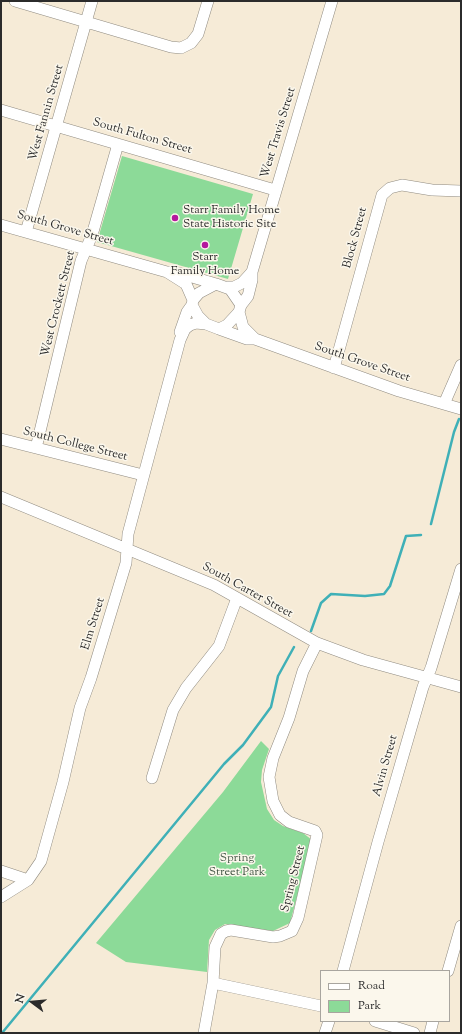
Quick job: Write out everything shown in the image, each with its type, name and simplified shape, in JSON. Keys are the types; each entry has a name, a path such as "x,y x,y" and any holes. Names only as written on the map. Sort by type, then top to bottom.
{"street":[{"path":"15,1 171,47 181,48 191,43 198,34 208,1"},
{"name":"West Fannin Street","path":"26,232 92,1"},
{"name":"West Travis Street","path":"240,309 248,296 252,280 252,272 275,190 332,1"},
{"name":"South Fulton Street","path":"1,110 275,190"},
{"name":"West Crockett Street","path":"36,448 81,261 118,144"},
{"name":"Block Street","path":"334,368 382,195 390,188 402,185 432,190 461,191"},
{"name":"South Grove Street","path":"1,225 167,272 175,272 216,284"},
{"name":"South Grove Street","path":"167,272 186,284 193,303"},
{"path":"227,287 235,295 240,309 230,323 219,328 206,324 198,316 193,303 202,290 216,284 234,287 242,283 252,272"},
{"name":"Elm Street","path":"180,340 180,333 187,312 193,303"},
{"name":"South Grove Street","path":"240,309 243,327 255,339"},
{"name":"Elm Street","path":"1,897 28,880 38,866 43,854 63,782 82,700 91,678 126,563 128,534 180,340 184,331 190,325 196,323 206,324"},
{"name":"South Grove Street","path":"219,328 247,339 255,339 399,391 461,409"},
{"path":"444,404 461,365"},
{"name":"South College Street","path":"1,439 144,476"},
{"name":"South Carter Street","path":"1,497 202,580 316,643 363,660 461,687"},
{"name":"Alvin Street","path":"344,970 380,835 461,569"},
{"path":"152,778 173,710 186,688 219,646 237,598"},
{"name":"Spring Street","path":"204,1033 213,983 214,947 218,940 226,931 273,937 280,936 292,930 298,918 317,835 314,831 289,822 280,815 272,801 269,777 273,758 290,718 303,671 316,643"},
{"path":"1,871 28,880"},
{"path":"448,970 461,926"},
{"path":"213,983 320,1006"},
{"path":"325,1033 329,1022"},
{"path":"378,1022 414,1033"},
{"path":"430,1033 433,1022"}],"green space":[{"name":"Starr Family Home State Historic Site","path":"122,156 253,194 228,279 97,242"},
{"name":"Spring Street Park","path":"261,741 269,749 262,770 261,782 267,809 274,820 283,826 303,833 312,840 290,923 273,931 225,924 215,930 209,940 207,972 126,962 96,943 223,792"}],"waterway":[{"path":"431,524 454,432 459,419"},
{"path":"311,631 321,603 331,594 365,596 384,594 390,586 406,536 421,535"},
{"path":"2,1033 224,764 243,745 271,707 278,676 294,647"}],"place":[{"name":"Starr Family Home State Historic Site","path":"175,218"},
{"name":"Starr Family Home","path":"205,245"}]}
